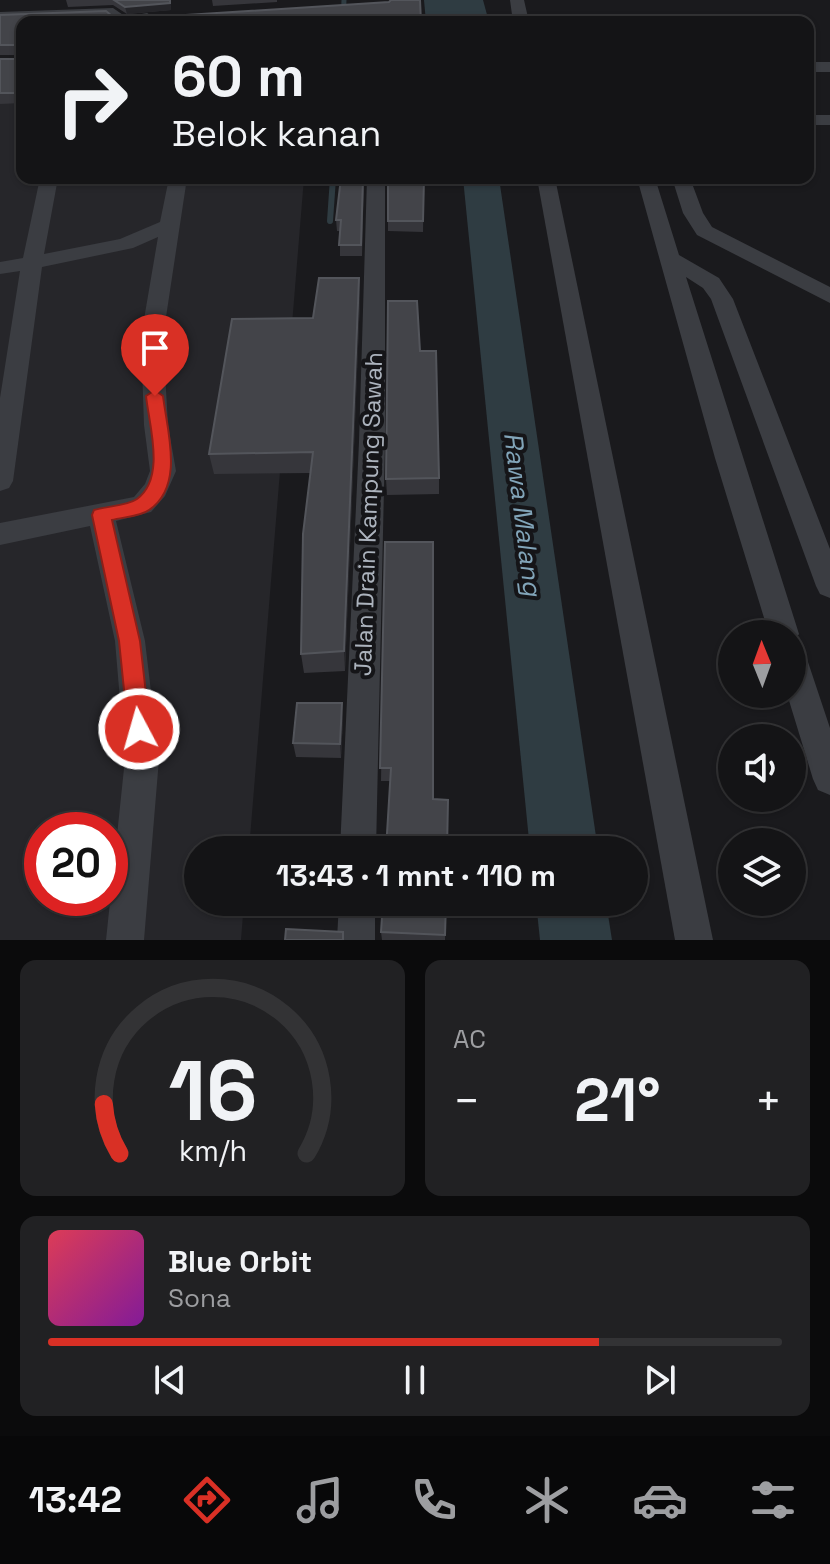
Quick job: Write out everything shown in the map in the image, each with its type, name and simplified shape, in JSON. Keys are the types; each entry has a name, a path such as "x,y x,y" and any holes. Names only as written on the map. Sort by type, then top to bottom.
{"street":[{"path":"23,16 113,12 117,16"},
{"path":"0,481 32,263 48,184"},
{"path":"0,534 142,505 156,489 163,471 156,425 152,337 177,184"},
{"name":"Jalan Drain Kampung Sawah","path":"358,836 373,428 376,184"},
{"path":"547,184 694,940"},
{"path":"648,184 728,458 780,620"},
{"path":"683,184 693,213 704,231 830,296"},
{"path":"0,268 126,244 169,225"},
{"path":"671,259 711,283 722,299 830,586"},
{"path":"101,515 130,641 142,759 125,940"},
{"path":"806,703 830,779"},
{"path":"356,940 357,916"}],"shaded area":[{"path":"424,0 483,0 487,16 425,16"},
{"path":"0,102 16,102 16,184 304,184 250,836 184,836 184,916 243,916 241,940 0,940"}],"building":[{"path":"114,0 170,0 170,3 125,7"},
{"path":"420,0 421,16 170,16"},
{"path":"106,11 112,16 16,16 16,45 0,45 0,15"},
{"path":"0,59 16,59 16,93 0,93"},
{"path":"340,184 363,184 361,245 339,245 341,220 336,220"},
{"path":"388,184 424,184 423,221 388,221"},
{"path":"319,278 359,278 344,651 301,654 303,534 313,452 209,454 232,319 313,318"},
{"path":"388,301 417,301 420,351 436,351 439,478 386,479"},
{"path":"385,542 433,542 433,799 448,800 447,836 387,836 391,768 380,768"},
{"path":"297,703 342,703 340,744 293,743"},
{"path":"382,916 446,916 445,935 381,932"},
{"path":"286,929 343,932 343,940 285,940"}],"waterway":[{"path":"343,16 344,0"},
{"path":"330,221 333,184"},
{"name":"Rawa Malang","path":"482,184 562,836"},
{"name":"Rawa Malang","path":"573,916 576,940"}],"route":[{"path":"139,729 130,641 101,515 142,505 156,489 163,471 155,396"}]}
